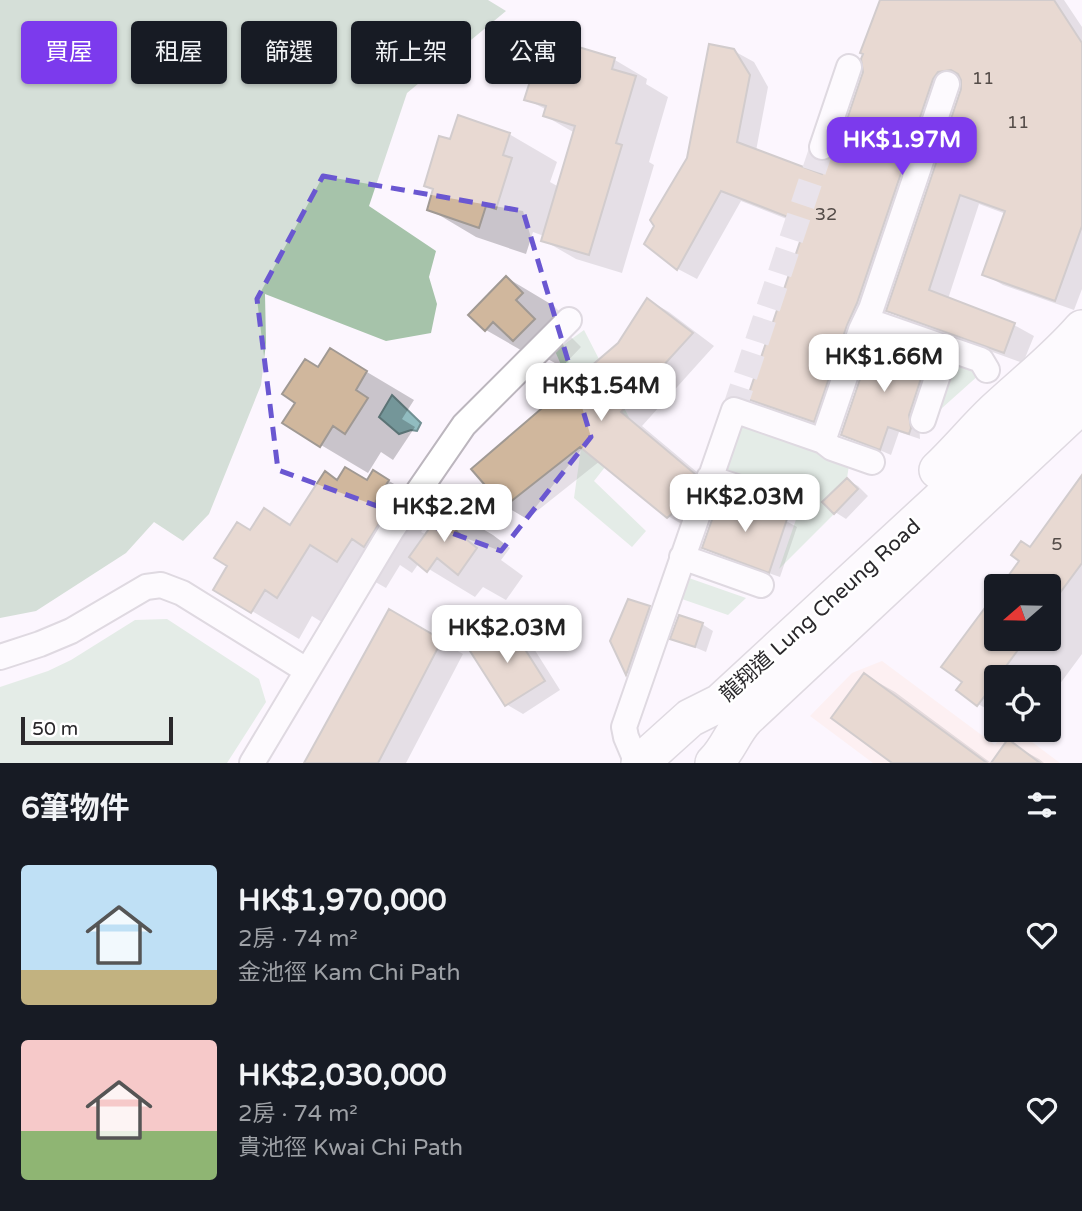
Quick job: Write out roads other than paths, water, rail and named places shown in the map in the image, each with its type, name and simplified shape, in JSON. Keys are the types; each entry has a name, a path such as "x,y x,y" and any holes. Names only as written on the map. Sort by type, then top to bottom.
{"highway":[{"path":"1082,329 867,538 706,687 717,733 752,741 1022,487 1082,435"},
{"path":"942,517 1082,369"},
{"path":"942,517 1082,404"},
{"name":"龍翔道 Lung Cheung Road","path":"639,763 717,733 942,517"}],"street":[{"path":"822,147 849,67"},
{"path":"823,441 947,84"},
{"path":"252,763 391,531 464,425 569,320"},
{"path":"866,320 981,360 987,370"},
{"path":"923,420 947,348"},
{"path":"639,763 624,727 734,410 823,441 832,448 872,462"},
{"path":"709,478 795,506"},
{"path":"682,557 761,584"},
{"path":"0,657 40,645 71,631 146,587 161,586 182,593 306,670"}],"water":[{"path":"392,395 421,423 417,431 399,434 379,417"}],"tunnel":[{"path":"734,410 822,147"}]}
